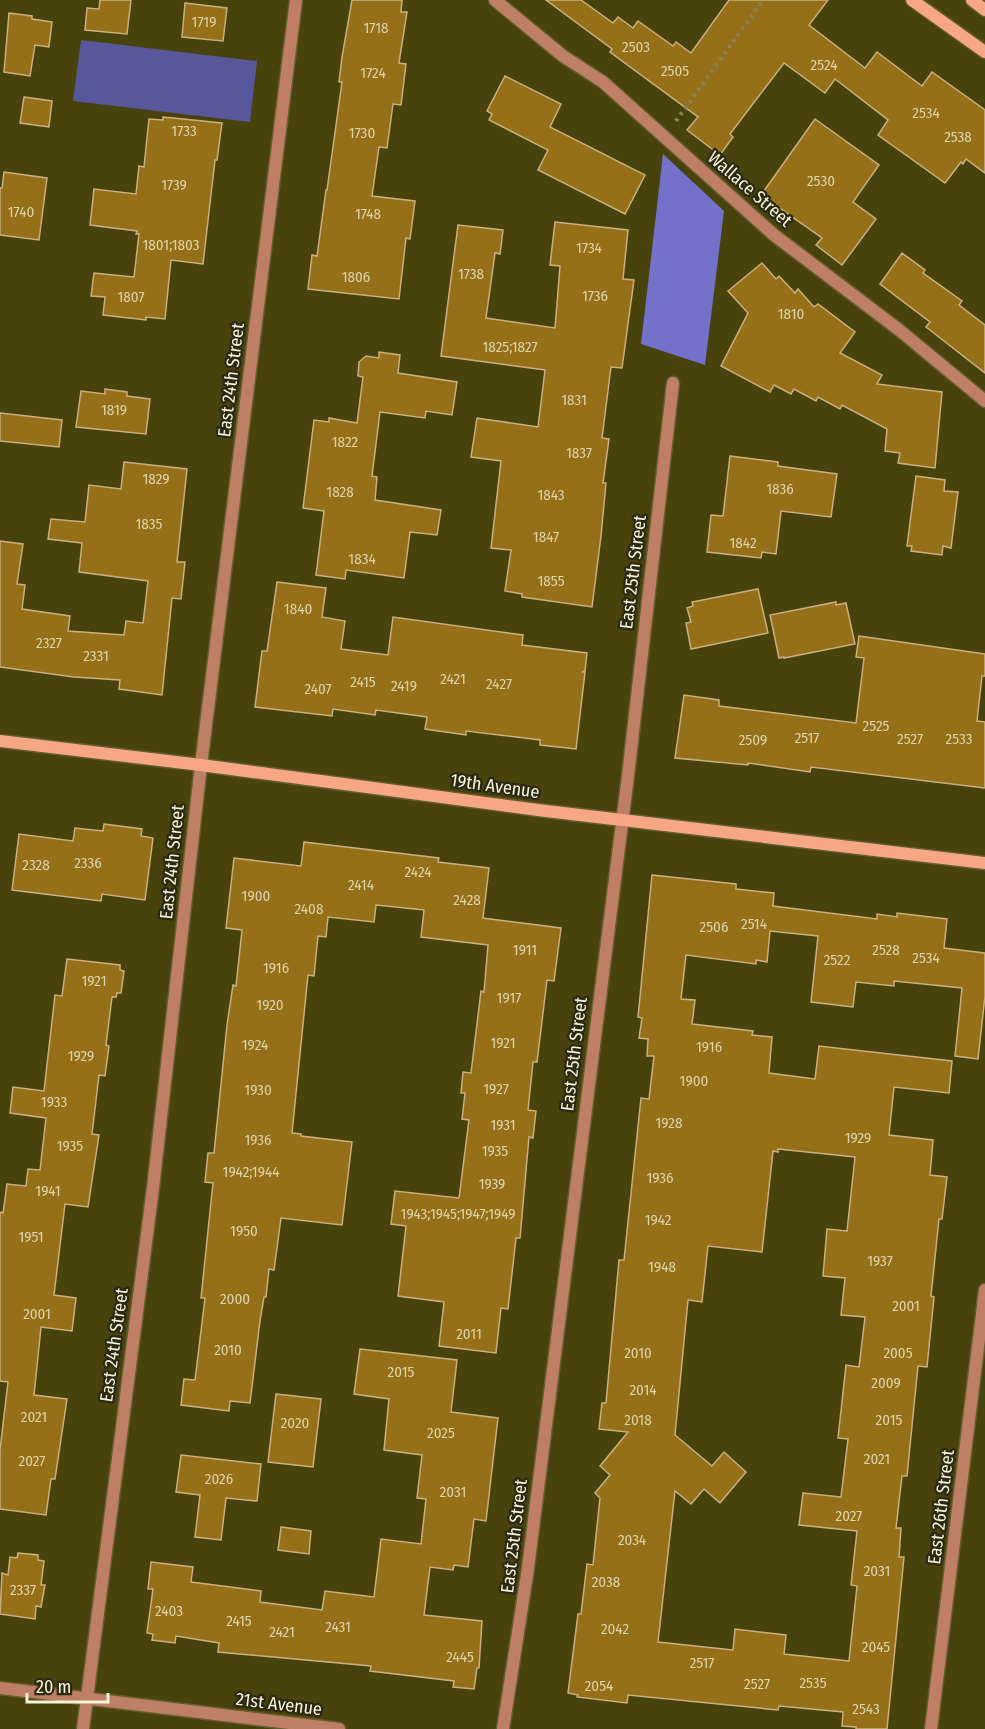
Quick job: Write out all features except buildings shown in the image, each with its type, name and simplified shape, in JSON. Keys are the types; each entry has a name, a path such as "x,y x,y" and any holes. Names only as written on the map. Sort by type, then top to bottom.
{"street":[{"name":"East 24th Street","path":"83,1729 155,1165 201,765 296,0"},
{"name":"Wallace Street","path":"495,0 563,56 603,81 774,235 898,328 985,401"},
{"path":"912,0 985,52"},
{"path":"972,0 985,10"},
{"name":"East 25th Street","path":"503,1729 530,1556 622,819 673,383"},
{"name":"19th Avenue","path":"0,741 985,863"},
{"name":"East 26th Street","path":"931,1729 985,1290"},
{"name":"21st Avenue","path":"0,1688 339,1729"}],"path":[{"path":"676,122 763,0"}],"shaded area":[{"path":"81,40 257,61 250,122 73,101"},
{"path":"663,154 724,211 705,365 641,344"}]}
